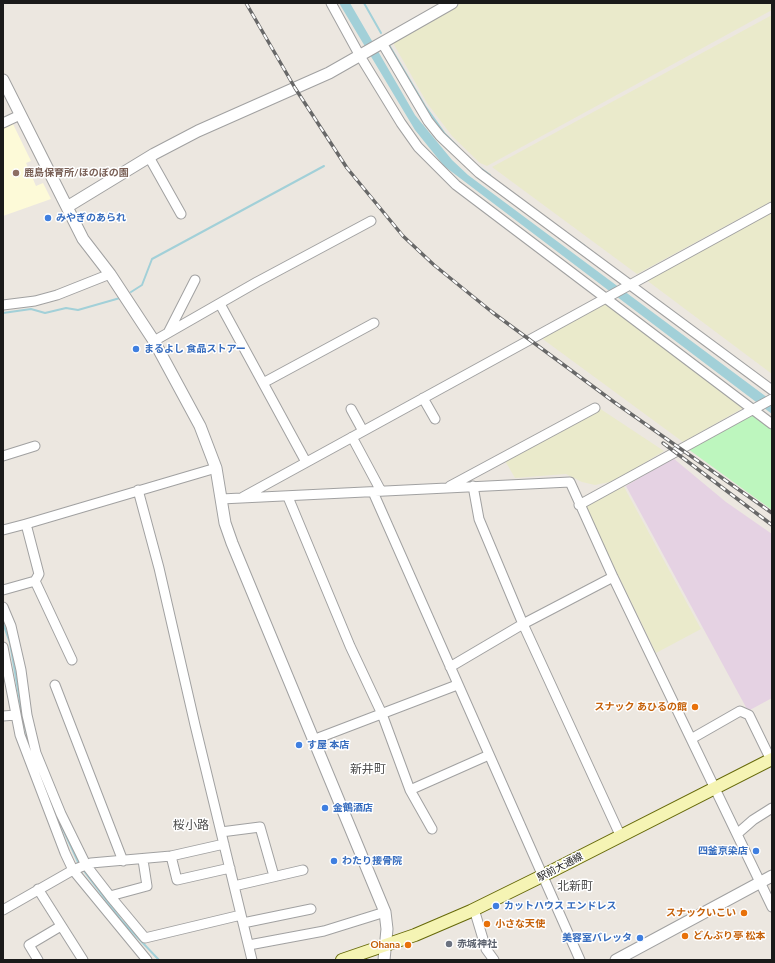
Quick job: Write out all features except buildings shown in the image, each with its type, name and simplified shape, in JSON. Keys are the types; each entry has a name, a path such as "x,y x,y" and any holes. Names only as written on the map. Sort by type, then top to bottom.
{"main road":[{"name":"駅前大通線","path":"342,960 385,946 474,909 772,760"}],"street":[{"path":"331,3 401,123 418,147 456,185 756,408 772,424"},
{"path":"67,207 149,157 198,132 329,73 452,3"},
{"path":"381,44 428,121 440,136 464,160 627,286 772,390"},
{"path":"3,80 83,239 110,274 154,341 200,426 216,468 225,523 232,543 385,912 387,929 384,960"},
{"path":"3,123 20,115"},
{"path":"149,157 181,214"},
{"path":"241,498 772,207"},
{"path":"154,341 371,221"},
{"path":"3,305 35,301 57,295 110,274"},
{"path":"168,333 195,280"},
{"path":"220,304 306,462"},
{"path":"263,383 374,323"},
{"path":"424,398 435,419"},
{"path":"579,505 772,400"},
{"path":"447,488 595,408"},
{"path":"351,409 363,431"},
{"path":"352,437 377,491 457,685 580,960"},
{"path":"3,456 35,446"},
{"path":"4,526 26,524 216,468"},
{"path":"221,499 288,497 377,491 570,482 579,505 613,577 772,907"},
{"path":"473,486 479,519 523,624 621,836"},
{"path":"138,490 159,568 252,960"},
{"path":"288,497 350,646 382,714 410,790 432,829"},
{"path":"3,590 35,581 39,574 26,524"},
{"path":"450,667 523,624 613,577"},
{"path":"35,581 72,660"},
{"path":"3,607 11,626 21,670 27,715 36,753 61,814 86,865 145,938 242,919 311,909"},
{"path":"3,647 20,735 33,773 73,870 147,960"},
{"path":"55,685 123,861"},
{"path":"313,740 457,685"},
{"path":"691,739 740,711 749,715 772,760"},
{"path":"3,716 16,714"},
{"path":"410,790 489,755"},
{"path":"736,834 753,820 772,808"},
{"path":"221,832 260,827 274,876"},
{"path":"3,910 73,870 86,865 171,856 224,844"},
{"path":"171,856 177,880 230,868"},
{"path":"110,896 147,886 143,860"},
{"path":"234,886 303,870"},
{"path":"616,960 630,957 772,876"},
{"path":"38,889 83,960"},
{"path":"474,909 486,949 494,960"},
{"path":"248,945 324,931 385,912"},
{"path":"38,960 29,945 61,926"}],"shaded area":[{"name":"鹿島保育所/ほのぼの園","path":"12,122 31,161 26,163 36,186 43,183 51,199 3,216 3,126"},
{"path":"673,458 726,502 772,534 772,698 748,711 626,486"}],"green space":[{"path":"462,3 772,3 772,10 487,166 480,163 452,136 427,103 392,41"},
{"path":"772,15 772,201 637,274 492,167"},
{"path":"772,210 772,374 645,279"},
{"path":"605,300 745,407 683,442 540,337"},
{"path":"599,408 664,451 615,481 595,485 582,482 566,474 515,478 504,459"},
{"path":"753,412 772,426 772,510 688,449"},
{"path":"623,485 701,629 656,653 584,505"}],"water":[{"path":"339,3 350,3 415,115 452,160 468,175 772,401 772,414 444,166 415,130"}],"waterway":[{"path":"364,3 381,33"},
{"path":"389,45 425,106 445,134 457,146"},
{"path":"131,292 142,285 152,259 324,166"},
{"path":"479,167 490,175"},
{"path":"575,239 585,246"},
{"path":"3,313 31,309 45,313 66,308 78,310 120,298"},
{"path":"3,623 10,643 22,713"},
{"path":"23,718 31,752"},
{"path":"46,792 78,862"},
{"path":"84,871 122,921 159,960"}],"railway":[{"path":"246,3 295,88 347,168 403,236 434,265 492,312 614,402 772,513"},
{"path":"663,443 772,525"}],"place":[{"name":"鹿島保育所/ほのぼの園","path":"16,173"},
{"name":"みやぎのあられ","path":"48,218"},
{"name":"まるよし 食品ストアー","path":"136,349"},
{"name":"スナック あひるの館","path":"695,707"},
{"name":"す屋 本店","path":"299,745"},
{"name":"金鶴酒店","path":"325,808"},
{"name":"四釜京染店","path":"756,851"},
{"name":"わたり接骨院","path":"334,861"},
{"name":"カットハウス エンドレス","path":"496,906"},
{"name":"スナックいこい","path":"744,913"},
{"name":"小さな天使","path":"487,924"},
{"name":"どんぶり亭 松本","path":"685,936"},
{"name":"美容室バレッタ","path":"640,938"},
{"name":"赤城神社","path":"449,944"},
{"name":"Ohana","path":"408,945"}],"district":[{"name":"新井町","path":"368,769"},
{"name":"桜小路","path":"191,825"},
{"name":"北新町","path":"575,886"}]}
